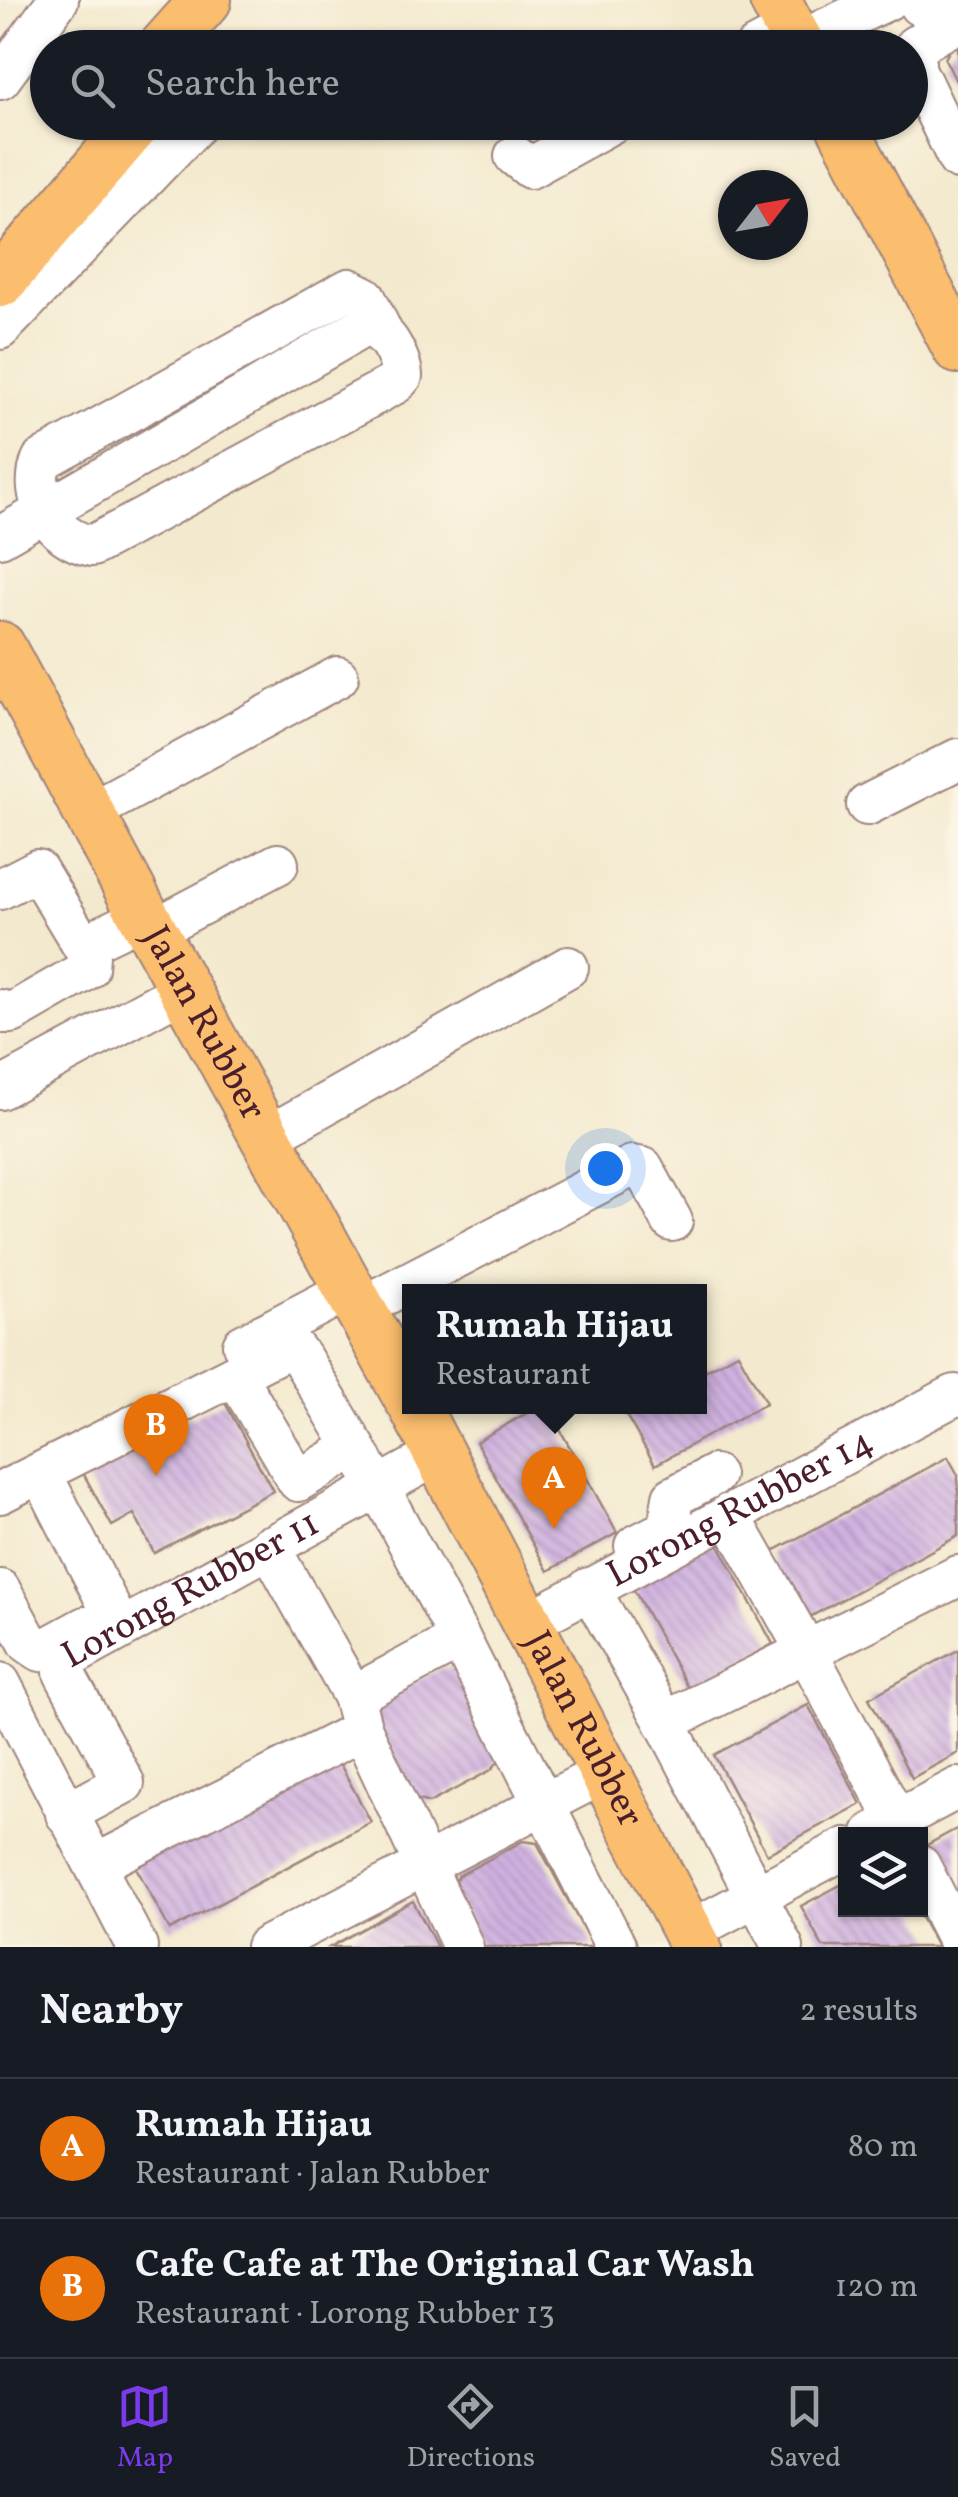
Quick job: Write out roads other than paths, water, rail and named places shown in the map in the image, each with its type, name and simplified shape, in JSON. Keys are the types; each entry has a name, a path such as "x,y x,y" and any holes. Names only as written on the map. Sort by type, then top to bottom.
{"main road":[{"path":"179,30 206,0"},
{"path":"218,30 244,0"},
{"path":"0,228 79,140"},
{"path":"0,282 122,140"},
{"path":"849,140 958,348"},
{"name":"Jalan Rubber","path":"0,647 402,1385"},
{"name":"Jalan Rubber","path":"423,1424 540,1616 604,1773 692,1940"}],"street":[{"path":"793,30 887,0"},
{"path":"916,0 919,5 938,8 954,0"},
{"path":"0,80 41,6"},
{"path":"928,39 958,22"},
{"path":"928,96 958,159"},
{"path":"0,328 182,140"},
{"path":"515,156 530,168 581,140"},
{"path":"349,289 365,297 402,368 402,376 396,382 92,546 60,532 45,511 35,485 42,460 349,289"},
{"path":"0,537 45,511"},
{"path":"88,813 338,677"},
{"path":"867,805 958,759"},
{"path":"84,944 148,923 278,864"},
{"path":"0,889 37,870 89,956 88,968 78,975 12,1013 0,1010"},
{"path":"268,1137 568,967"},
{"path":"0,1088 185,989"},
{"path":"68,1438 632,1166 643,1168 652,1180 672,1221"},
{"path":"0,1493 286,1348 295,1350 367,1469 460,1639 616,1947"},
{"path":"234,1374 305,1493"},
{"name":"Lorong Rubber 14","path":"540,1616 956,1396"},
{"name":"Lorong Rubber 11","path":"66,1814 124,1783 64,1673 64,1660 270,1546 423,1424"},
{"path":"0,1590 29,1643 41,1651 305,1493 367,1469"},
{"path":"40,1473 112,1612"},
{"path":"540,1616 552,1589 668,1529 673,1497 714,1476"},
{"path":"729,1514 808,1652 889,1827"},
{"path":"270,1546 357,1713 464,1947"},
{"path":"666,1722 958,1576"},
{"path":"590,1588 666,1722 783,1947"},
{"path":"95,1865 357,1713 460,1639"},
{"path":"0,1683 136,1947"},
{"path":"266,1947 604,1773"},
{"path":"893,1827 958,1788"},
{"path":"692,1940 757,1896 838,1852"},
{"path":"928,1882 958,1940"}],"place":[{"name":"Cafe Cafe at The Original Car Wash","path":"156,1476"},
{"name":"Rumah Hijau","path":"554,1529"}]}
